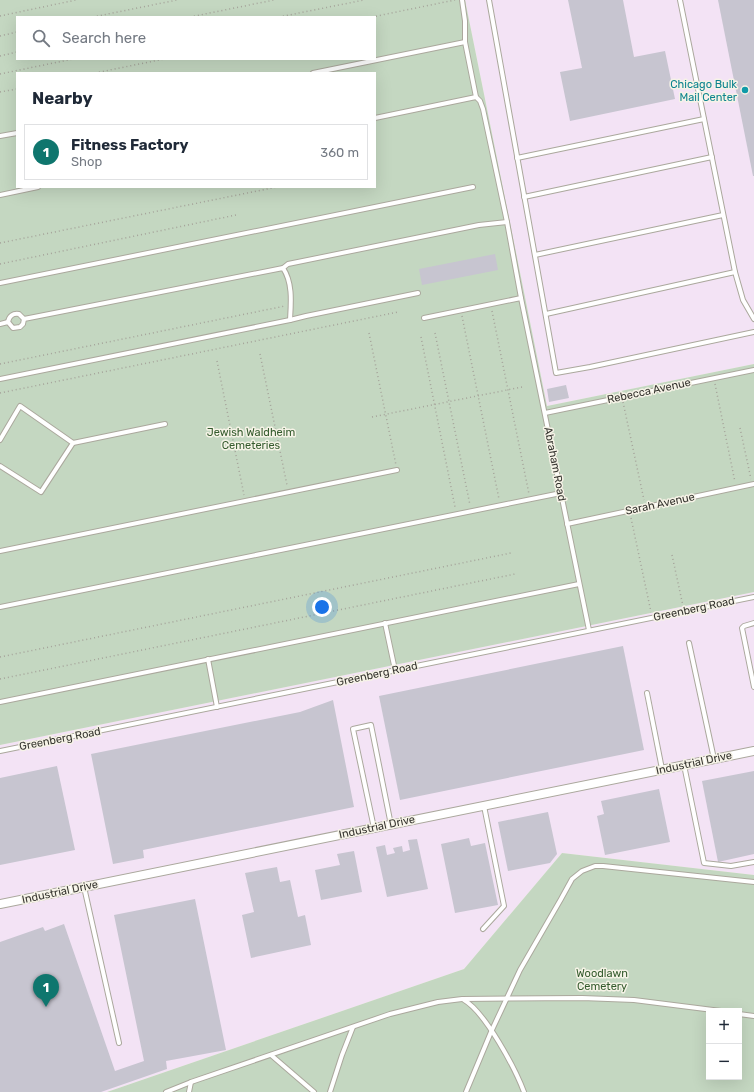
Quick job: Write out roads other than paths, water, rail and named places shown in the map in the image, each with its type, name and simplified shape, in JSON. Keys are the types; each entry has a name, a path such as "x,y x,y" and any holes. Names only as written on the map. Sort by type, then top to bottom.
{"street":[{"name":"Industrial Drive","path":"0,904 754,751"}],"lane":[{"name":"Abraham Road","path":"462,0 465,21 465,42 476,97 480,101 483,108 589,630"},
{"path":"489,0 556,373 754,332"},
{"path":"680,0 735,272 743,300 754,319"},
{"path":"318,72 465,42"},
{"path":"376,118 476,97"},
{"path":"517,158 704,119"},
{"path":"0,136 16,133"},
{"path":"524,197 712,157"},
{"path":"0,283 473,187"},
{"path":"0,195 33,188"},
{"path":"535,255 723,215"},
{"path":"24,319 283,268 288,264 479,226 507,222"},
{"path":"283,268 289,280 291,305 290,320"},
{"path":"546,314 735,272"},
{"path":"0,379 290,320 418,292"},
{"path":"424,318 521,298"},
{"path":"0,324 8,322 14,314 19,314 24,319"},
{"path":"8,322 14,328 18,328 23,324 24,319"},
{"name":"Rebecca Avenue","path":"545,413 754,370"},
{"path":"0,440 20,406 73,443"},
{"path":"0,466 41,492 73,443 165,424"},
{"path":"0,551 397,470"},
{"name":"Sarah Avenue","path":"567,524 752,485"},
{"path":"0,607 561,493"},
{"path":"0,702 579,584"},
{"name":"Greenberg Road","path":"0,751 754,597"},
{"path":"385,623 395,670"},
{"path":"754,624 744,626 742,628 754,687"},
{"path":"689,643 714,759"},
{"path":"208,659 217,707"},
{"path":"647,693 662,769"},
{"path":"374,828 353,729 365,726 371,725 391,825"},
{"path":"684,765 704,863 731,866 754,862"},
{"path":"483,929 504,906 484,806"},
{"path":"466,1092 491,1032 520,970 560,899 572,880 582,870 595,866 603,866 754,882"},
{"path":"84,887 119,1043"},
{"path":"166,1092 353,1026 438,1002 462,999 582,998 634,1000 706,1009"},
{"path":"462,999 475,1008 482,1016 513,1068 524,1092"},
{"path":"742,1014 754,1016"},
{"path":"330,1092 353,1026"},
{"path":"271,1055 314,1092"},
{"path":"189,1092 191,1082"}],"place":[{"name":"Chicago Bulk Mail Center","path":"745,90"},
{"name":"Fitness Factory","path":"46,1007"}],"park label":[{"name":"Jewish Waldheim Cemeteries","path":"251,438"},
{"name":"Woodlawn Cemetery","path":"602,979"}]}
